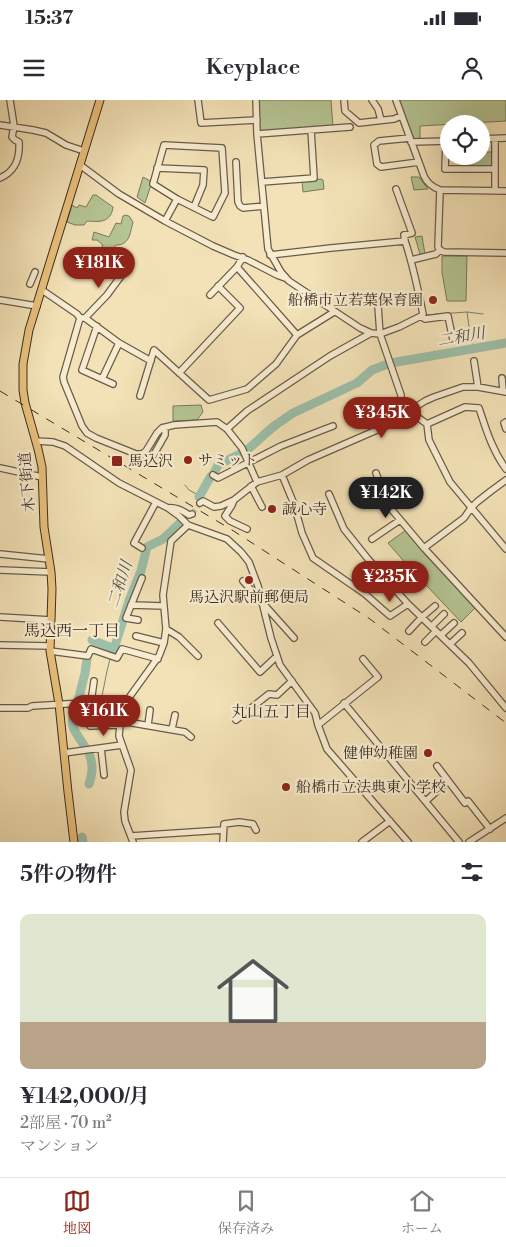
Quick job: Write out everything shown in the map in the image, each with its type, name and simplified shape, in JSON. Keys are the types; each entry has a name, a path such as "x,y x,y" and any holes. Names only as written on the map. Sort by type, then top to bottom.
{"main road":[{"name":"木下街道","path":"74,842 59,704 50,648 51,572 44,527 40,456 25,403 22,374 25,347 101,100"}],"street":[{"path":"0,178 8,174 20,153 19,142 12,137 14,126 10,100"},
{"path":"101,100 107,100"},
{"path":"198,100 201,123 257,120"},
{"path":"256,100 257,134 268,249 285,278"},
{"path":"344,100 345,112 359,123 394,119 401,116"},
{"path":"372,100 382,120"},
{"path":"396,100 425,179 432,186 440,190 506,191"},
{"path":"0,125 46,133 66,145 84,151"},
{"path":"257,134 350,127"},
{"path":"262,182 314,178 311,130"},
{"path":"490,139 506,138"},
{"path":"495,139 495,191"},
{"path":"419,162 381,167 377,164 374,145 379,141 440,141"},
{"path":"164,144 222,148 225,193 213,217 152,184 157,168 164,144"},
{"path":"236,162 238,202 240,206 243,208 264,206"},
{"path":"80,165 119,194 165,221 213,246 285,278 334,312 371,334"},
{"path":"446,165 446,169 495,169"},
{"path":"157,168 204,170 203,185 194,207"},
{"path":"396,188 412,233 404,235 419,291 421,316"},
{"path":"440,190 438,247 440,250"},
{"path":"165,221 177,199"},
{"path":"270,255 406,241"},
{"path":"440,250 444,252 506,253"},
{"path":"411,260 436,254 440,250"},
{"path":"210,295 237,267 242,258"},
{"path":"237,267 297,335"},
{"path":"30,284 35,272"},
{"path":"124,272 107,295 83,318 63,377 82,426 87,433 101,441 148,457 153,456 165,435 165,431 162,428 174,425 217,422 226,429 244,451 257,482"},
{"path":"179,374 240,308 218,286"},
{"path":"42,290 97,326 119,343 151,361"},
{"path":"0,300 37,306"},
{"path":"378,306 380,334 401,395 399,405 427,424"},
{"path":"140,396 154,350 209,400 247,389 276,364 297,335 334,312"},
{"path":"226,429 247,411 330,356 371,334 380,334 421,316"},
{"path":"421,316 425,319 448,316 452,340 470,336"},
{"path":"97,326 82,370 113,384"},
{"path":"102,379 119,343"},
{"path":"474,361 478,387"},
{"path":"200,503 203,501 214,507 221,506 234,500 257,482 282,475 308,460 386,426 430,399 456,389 478,387 505,391 502,378"},
{"path":"427,424 465,407 479,408 489,439 506,469"},
{"path":"506,422 504,423 506,429"},
{"path":"427,424 429,440 450,482 506,549"},
{"path":"213,475 218,478 248,461 287,443 333,426"},
{"path":"36,441 61,444 119,484 168,508 188,525 227,539 236,547 249,562 263,603 271,638 280,665 315,713 327,749 408,842"},
{"path":"0,468 42,477"},
{"path":"376,473 386,501 400,520 506,637"},
{"path":"282,475 294,504 302,533 313,558 365,594 390,616 408,604"},
{"path":"424,548 464,518 471,508 506,480"},
{"path":"250,486 262,507"},
{"path":"330,494 344,529 368,559 408,604 469,663 506,708"},
{"path":"234,500 226,516 230,521 247,529"},
{"path":"142,548 134,543 156,502"},
{"path":"168,508 192,514"},
{"path":"372,539 400,520"},
{"path":"188,525 171,541 163,595 166,629 164,643 158,659 128,699 120,723 119,733 131,770 124,812 125,821 132,839 223,830"},
{"path":"0,554 49,558"},
{"path":"0,570 51,572"},
{"path":"138,620 126,618 142,578"},
{"path":"243,580 294,638"},
{"path":"131,605 164,606"},
{"path":"410,630 435,606"},
{"path":"436,631 444,614"},
{"path":"0,617 51,620"},
{"path":"424,642 436,631 454,623"},
{"path":"218,624 260,672 277,656"},
{"path":"166,629 179,637 198,656"},
{"path":"450,644 462,633"},
{"path":"136,636 164,643"},
{"path":"0,645 50,648 88,656 91,649 117,658 122,648 158,659"},
{"path":"318,725 378,677 363,658"},
{"path":"94,682 88,723 90,726 120,723 148,725 185,732 191,736"},
{"path":"236,720 269,694 277,695 292,682"},
{"path":"0,708 28,708 32,706 83,703 90,705"},
{"path":"344,704 459,842"},
{"path":"148,725 150,710"},
{"path":"172,729 175,714"},
{"path":"64,753 122,745"},
{"path":"101,748 104,775"},
{"path":"437,766 465,803 468,801 490,828"},
{"path":"426,801 448,781"},
{"path":"469,842 506,818"},
{"path":"362,842 390,821"},
{"path":"223,842 224,824 239,822 253,824 256,830"}],"green space":[{"path":"257,100 331,100 333,127 259,133"},
{"path":"399,100 506,100 506,121 490,122 490,115 440,115 440,125 420,126 420,140 413,139"},
{"path":"490,152 493,152 493,166 469,167 469,165 490,165"},
{"path":"143,177 152,182 145,203 137,197"},
{"path":"411,177 419,177 428,189 414,190"},
{"path":"323,180 324,189 303,192 302,181"},
{"path":"93,195 96,195 113,207 110,216 100,221 87,221 84,225 75,225 67,222 72,205 77,208 79,205 86,207"},
{"path":"125,215 129,216 133,222 129,238 124,243 116,245 106,256 99,251 103,245 97,240 92,240 94,232 109,237 116,223 121,224"},
{"path":"422,236 425,254 420,254 415,237"},
{"path":"442,256 467,256 466,301 447,301 442,272"},
{"path":"201,405 203,412 197,420 173,421 173,406"},
{"path":"406,530 476,607 461,622 388,543"}],"waterway":[{"path":"467,312 483,314"},
{"path":"426,315 467,312 470,334"},
{"path":"471,339 473,348"},
{"name":"二和川","path":"391,363 506,343"},
{"name":"二和川","path":"280,422 293,413 357,383 372,370 388,364"},
{"name":"二和川","path":"247,450 277,424"},
{"name":"二和川","path":"214,473 218,465 242,453"},
{"name":"二和川","path":"199,497 211,476"},
{"path":"185,485 189,490 200,496"},
{"name":"二和川","path":"92,640 114,649 129,601 141,571 147,547 163,539 181,522"},
{"name":"二和川","path":"78,701 87,659"},
{"path":"110,659 100,706 120,712"},
{"name":"二和川","path":"76,707 73,714 73,725 85,747"},
{"name":"二和川","path":"89,753 92,768 89,784"},
{"name":"二和川","path":"82,837 83,842"}],"tunnel":[{"path":"192,514 200,503"}],"railway":[{"path":"0,391 232,530 370,619 506,723"}],"place":[{"name":"船橋市立若葉保育園","path":"433,300"},
{"name":"サミット","path":"188,460"},
{"name":"馬込沢","path":"117,461"},
{"name":"誠心寺","path":"272,509"},
{"name":"馬込沢駅前郵便局","path":"249,580"},
{"name":"健伸幼稚園","path":"428,753"},
{"name":"船橋市立法典東小学校","path":"286,787"}],"district":[{"name":"馬込西一丁目","path":"72,630"},
{"name":"丸山五丁目","path":"271,711"}]}
